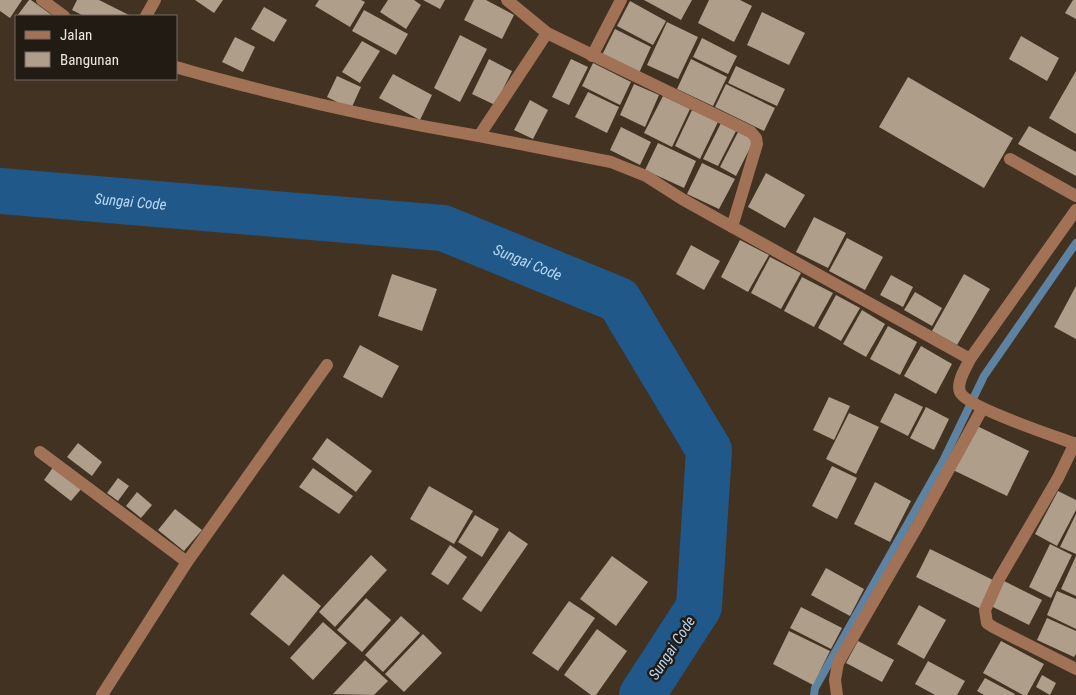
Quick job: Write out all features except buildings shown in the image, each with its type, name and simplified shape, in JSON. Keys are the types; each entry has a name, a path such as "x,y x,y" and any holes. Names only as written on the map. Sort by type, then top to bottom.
{"street":[{"path":"42,0 63,15"},
{"path":"146,15 154,0"},
{"path":"507,0 548,33 751,132 756,138 757,144 732,227"},
{"path":"592,56 617,2"},
{"path":"479,136 548,33"},
{"path":"178,68 304,101 402,123 611,162 646,176 732,227 970,360"},
{"path":"1010,159 1076,196"},
{"path":"1076,210 970,360 959,389 964,398 980,408 1075,443 1058,478 999,579 985,610 987,623 993,627 1076,670"},
{"path":"102,695 187,562 327,365"},
{"path":"837,695 834,680 838,663 917,527 980,408"},
{"path":"40,452 187,562"}],"waterway":[{"name":"Sungai Code","path":"0,191 443,228 619,300 709,450 699,607 642,695"},
{"path":"814,695 815,688 943,461 984,376 1076,243"}]}
